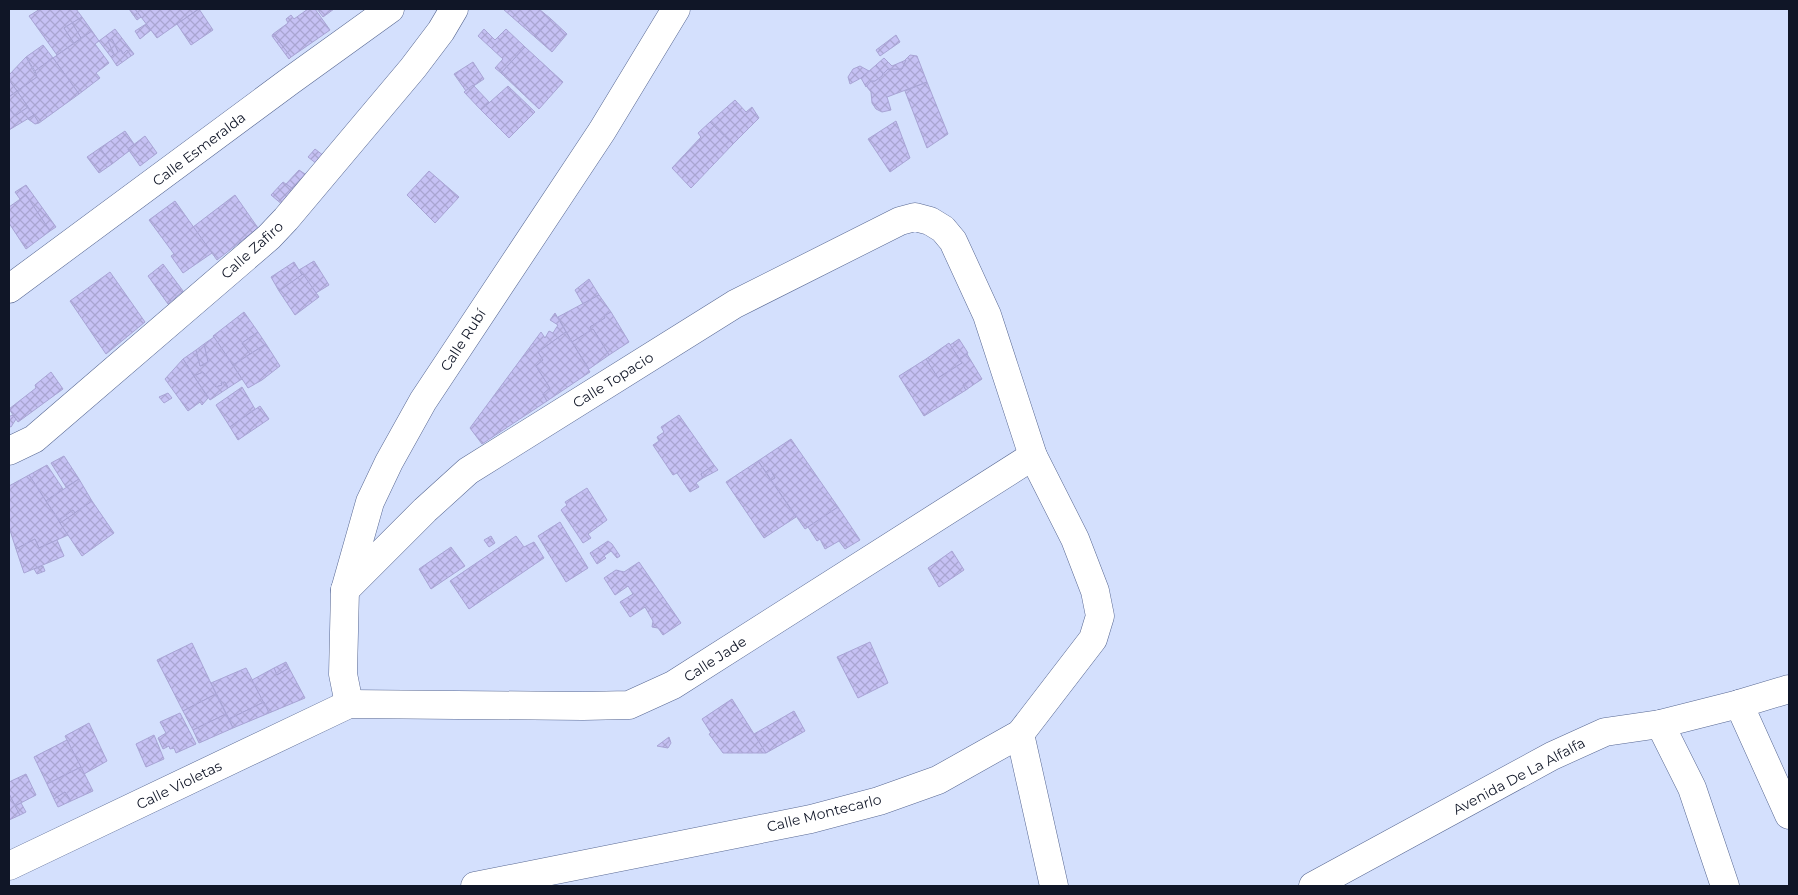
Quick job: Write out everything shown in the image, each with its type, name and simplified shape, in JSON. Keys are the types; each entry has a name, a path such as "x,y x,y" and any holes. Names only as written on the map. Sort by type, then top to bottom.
{"street":[{"name":"Calle Esmeralda","path":"9,290 390,9"},
{"name":"Calle Zafiro","path":"9,451 34,439 269,237 413,68 441,31 454,9"},
{"name":"Calle Rubí","path":"349,704 343,674 345,590 370,502 389,462 423,401 602,131 676,9"},
{"name":"Calle Topacio","path":"345,590 425,510 468,471 735,304 900,221 914,217 930,221 942,229 953,241 987,315 1034,456"},
{"name":"Calle Montecarlo","path":"475,886 811,819 879,801 938,780 1020,734 1093,640 1100,616 1096,591 1075,538 1034,456"},
{"name":"Calle Jade","path":"349,704 629,705 673,685 1034,456"},
{"name":"Avenida De La Alfalfa","path":"1313,886 1552,756 1605,732 1660,724 1789,689"},
{"name":"Calle Violetas","path":"9,866 349,704"},
{"path":"1739,704 1789,815"},
{"path":"1660,724 1692,788 1726,886"},
{"path":"1020,734 1054,886"}],"building":[{"path":"40,9 76,9 82,17 64,28 74,43 57,55 29,16"},
{"path":"129,9 135,9 141,17 137,20"},
{"path":"135,9 196,9 197,10 157,38"},
{"path":"199,9 213,30 191,45 177,24"},
{"path":"308,9 315,9 330,30 291,57 273,34 288,23 286,19 291,15 294,19"},
{"path":"317,9 334,9 323,17"},
{"path":"503,9 539,9 551,19 535,37"},
{"path":"82,17 92,31 81,38 72,23"},
{"path":"551,19 567,34 552,52 535,37"},
{"path":"72,23 81,38 74,43 64,28"},
{"path":"146,24 151,30 140,39 135,31"},
{"path":"115,29 134,54 131,56 127,50 123,54 121,50 118,52 112,39 108,41 114,54 111,57 99,41"},
{"path":"484,29 495,40 506,29 525,47 501,73 495,68 503,59 478,36"},
{"path":"92,31 99,41 95,44 109,63 96,73 100,78 79,94 53,58"},
{"path":"273,34 291,57 289,59 272,36"},
{"path":"896,35 900,42 880,56 876,50"},
{"path":"112,39 118,52 121,50 123,54 127,50 131,56 117,66 111,57 114,54 108,41"},
{"path":"43,45 53,58 35,71 26,57"},
{"path":"525,47 563,82 539,109 501,73"},
{"path":"910,55 917,56 927,82 887,97 891,110 882,112 876,109 872,103 871,92 867,84 875,81 888,69 902,69 905,60"},
{"path":"26,57 37,77 17,91 9,80 9,75"},
{"path":"53,58 79,94 39,123 17,91 37,77 35,71"},
{"path":"884,58 892,66 906,60 902,69 888,69 883,74 876,65"},
{"path":"473,62 484,79 466,91 454,74"},
{"path":"876,65 883,74 875,81 871,81 866,87 861,78"},
{"path":"860,66 869,71 850,84 848,77 853,69"},
{"path":"9,80 17,91 9,97"},
{"path":"927,82 948,134 927,148 905,91"},
{"path":"473,85 489,102 481,110 464,92"},
{"path":"508,86 535,112 509,138 481,110"},
{"path":"17,91 28,107 15,116 9,108 9,97"},
{"path":"735,100 746,112 752,107 759,118 733,144 710,122"},
{"path":"28,107 34,115 9,130 9,108 15,116"},
{"path":"34,115 39,123 35,124 28,119"},
{"path":"896,121 910,158 890,172 868,139"},
{"path":"710,122 733,144 691,188 672,168 701,137 698,133"},
{"path":"125,131 134,144 128,149 129,151 112,164 100,148"},
{"path":"145,136 157,153 140,166 128,149"},
{"path":"100,148 112,164 99,173 87,157"},
{"path":"315,149 324,156 317,164 308,157"},
{"path":"299,170 308,176 296,191 286,184"},
{"path":"429,171 459,197 435,223 407,195"},
{"path":"283,182 296,191 284,206 271,195"},
{"path":"26,185 56,227 50,231 26,195 20,199 15,192"},
{"path":"26,195 50,231 26,249 9,223 9,207"},
{"path":"235,195 258,228 217,260 193,227"},
{"path":"175,201 212,253 183,273 171,256 174,254 149,220"},
{"path":"314,261 329,285 316,293 299,270"},
{"path":"294,262 302,275 279,291 271,277"},
{"path":"163,264 183,291 168,304 148,276"},
{"path":"110,272 145,322 106,354 70,301"},
{"path":"303,274 319,297 295,315 279,291"},
{"path":"589,279 599,295 583,304 575,290"},
{"path":"599,295 611,312 590,327 592,330 572,342 558,317"},
{"path":"244,312 258,332 242,343 250,354 233,365 213,336"},
{"path":"611,312 629,342 609,355 590,327"},
{"path":"555,313 566,332 538,352 543,360 536,366 550,388 543,394 547,401 482,444 470,428 541,332 545,338 549,331 553,333 558,325 550,320"},
{"path":"593,329 609,355 589,369 572,342"},
{"path":"258,332 266,344 250,354 242,343"},
{"path":"566,332 590,372 547,401 543,394 550,388 536,366 543,360 538,352"},
{"path":"214,337 242,379 228,388 225,382 216,387 203,372 194,376 183,359 196,350 200,366 204,365 204,363 208,362 204,344"},
{"path":"959,339 968,353 959,359 950,345"},
{"path":"949,343 962,363 938,378 926,359"},
{"path":"204,344 208,362 200,366 196,350"},
{"path":"266,344 280,366 248,388 233,365"},
{"path":"967,354 982,379 973,385 970,380 963,385 966,390 924,416 899,376 926,359 938,378 962,363 959,359"},
{"path":"183,359 208,398 202,405 200,402 188,411 165,379"},
{"path":"51,372 63,389 18,422 9,409 36,388 35,385"},
{"path":"203,372 216,387 225,382 228,388 210,400 194,376"},
{"path":"970,380 973,385 966,390 963,385"},
{"path":"242,387 255,409 230,427 216,405"},
{"path":"168,393 172,398 164,403 159,397"},
{"path":"260,406 269,419 238,440 230,427"},
{"path":"12,415 16,419 11,427 9,426 9,417"},
{"path":"679,415 714,465 701,474 703,478 696,483 699,487 690,492 677,473 673,475 653,445 659,441 657,437 664,432 661,427"},
{"path":"791,439 838,507 805,529 771,480 775,478 770,469 766,472 758,461"},
{"path":"64,456 79,479 66,487 51,463"},
{"path":"758,461 796,517 764,538 726,482"},
{"path":"47,465 63,489 46,501 29,475"},
{"path":"714,465 718,470 703,478 701,474"},
{"path":"770,469 775,478 771,480 766,472"},
{"path":"29,475 68,535 39,548 35,539 16,549 9,527 9,486"},
{"path":"79,479 92,501 75,513 73,510 59,520 46,501"},
{"path":"587,488 607,520 588,534 591,538 583,543 561,510 567,505 565,502"},
{"path":"92,501 114,533 82,556 60,523"},
{"path":"838,507 860,540 845,549 839,541 825,549 820,539 817,541 808,527"},
{"path":"73,510 75,513 60,523 59,520"},
{"path":"560,522 588,568 566,582 538,536"},
{"path":"491,536 495,543 489,547 484,540"},
{"path":"516,536 524,547 534,542 544,558 469,609 450,581"},
{"path":"35,539 39,548 57,540 64,556 24,573 16,549"},
{"path":"608,541 620,556 617,558 611,551 604,556 606,558 597,564 590,553"},
{"path":"451,547 465,566 431,589 419,569"},
{"path":"952,551 964,570 939,587 928,568"},
{"path":"639,562 681,623 663,635 658,628 652,627 653,621 645,607 630,617 620,602 633,594 628,586 615,595 604,578 616,570 624,572"},
{"path":"43,566 45,571 37,574 34,569"},
{"path":"870,642 888,683 858,698 837,657"},
{"path":"192,643 216,694 183,711 157,660"},
{"path":"286,662 289,668 277,675 274,668"},
{"path":"246,668 264,702 229,719 211,683"},
{"path":"274,668 277,675 289,668 305,698 269,713 252,680"},
{"path":"216,694 226,714 193,730 183,711"},
{"path":"732,699 766,753 723,753 709,734 711,733 702,719"},
{"path":"264,702 269,713 233,728 229,719"},
{"path":"794,711 805,731 766,753 754,734"},
{"path":"180,713 196,744 176,753 174,748 170,749 169,746 163,749 158,738 166,733 160,722"},
{"path":"226,714 233,728 199,743 193,730"},
{"path":"89,723 107,761 84,774 65,736"},
{"path":"154,735 164,759 146,767 136,744"},
{"path":"669,737 671,743 668,748 657,746"},
{"path":"67,740 81,767 47,784 34,757"},
{"path":"81,767 93,791 71,801 65,792 54,799 47,784"},
{"path":"26,774 36,795 15,806 9,794 9,782"},
{"path":"65,792 71,801 58,807 54,799"},
{"path":"9,794 20,815 9,820"},
{"path":"21,803 26,812 20,815 15,806"}]}
